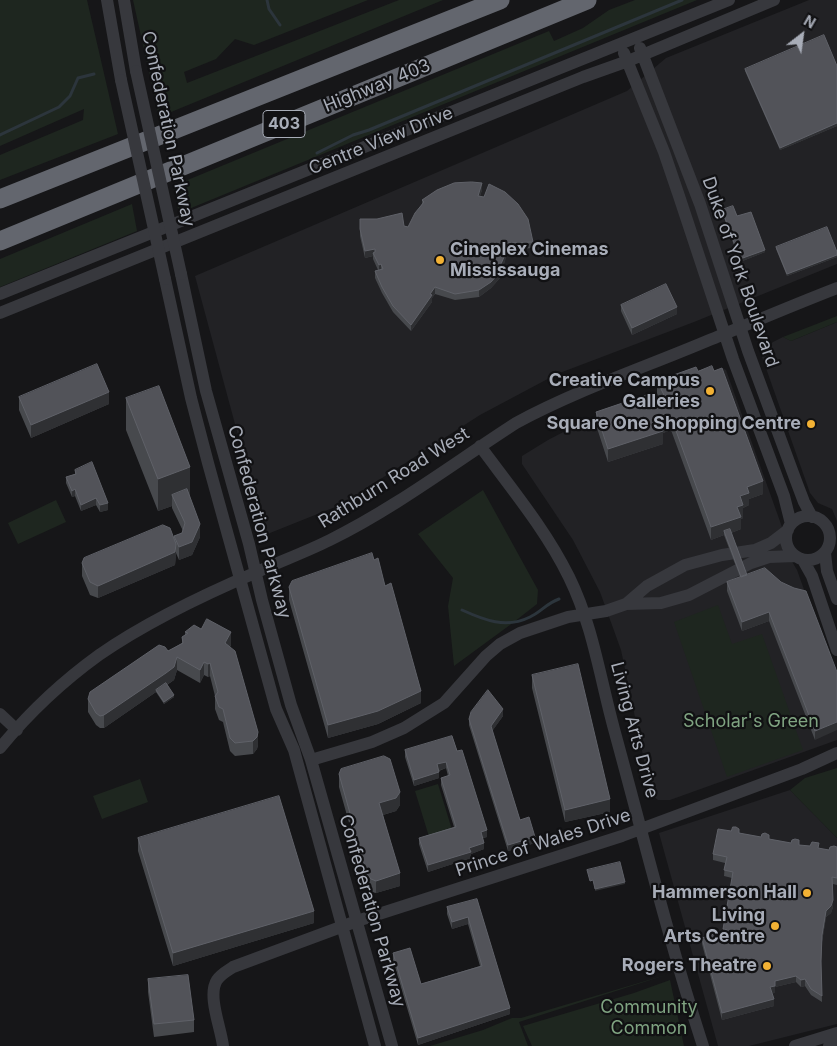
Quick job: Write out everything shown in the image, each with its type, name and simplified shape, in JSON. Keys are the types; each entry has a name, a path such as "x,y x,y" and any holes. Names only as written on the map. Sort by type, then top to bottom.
{"highway":[{"name":"Highway 403","path":"0,199 500,0"},
{"name":"Highway 403","path":"0,241 588,0"}],"street":[{"name":"Confederation Parkway","path":"107,0 121,80 191,398 276,708 294,750 375,1046"},
{"name":"Confederation Parkway","path":"124,0 136,71 206,390 291,705 311,760 392,1046"},
{"name":"Centre View Drive","path":"0,294 729,0"},
{"name":"Centre View Drive","path":"0,314 583,77 628,61 774,0"},
{"name":"Duke of York Boulevard","path":"636,37 700,204 741,327 804,502 812,517"},
{"name":"Duke of York Boulevard","path":"620,44 667,161 725,334 784,496 789,527"},
{"name":"Rathburn Road West","path":"0,748 62,686 100,655 157,620 256,572 329,541 366,521 516,423 564,399 837,288"},
{"name":"Living Arts Drive","path":"480,446 550,543 569,577 585,614 679,973 703,1046"},
{"path":"311,760 372,742 404,728 444,703 486,656 500,644 520,633 568,617 606,611 626,604 661,604 689,596 751,563 769,557 811,560 818,558 825,553 830,544 829,531 821,520 804,516 797,519 771,543 755,550 722,555 685,565 647,586 626,604"},
{"path":"789,527 787,544 812,576 837,650"},
{"path":"825,553 827,571 837,599"},
{"path":"0,714 17,730"},
{"name":"Prince of Wales Drive","path":"223,1046 214,1006 216,982 221,974 233,967 357,920 641,830 802,769 837,753"},
{"path":"795,1046 837,1033"},
{"path":"828,1046 837,1044"}],"shaded area":[{"path":"809,0 837,0 837,264 694,322 557,374 480,415 340,505 265,535 195,276 627,91 666,58"},
{"name":"Square One Shopping Centre","path":"837,322 837,521 832,509 818,503 810,493 761,354 773,342 783,337 791,341"},
{"path":"722,368 726,370 782,527 784,548 797,570 837,681 837,740 670,800 658,800 653,796 650,789 621,650 600,592 573,540 522,464 522,456 575,426"},
{"path":"790,790 837,838 837,1024 749,1046 718,1046 659,833"}],"green space":[{"path":"0,0 87,0 118,134 0,180 0,155 83,120 84,109 0,146"},
{"path":"133,0 368,0 254,45 235,39 216,59 184,72 187,83 399,0 443,0 159,117"},
{"path":"635,0 697,0 179,213 173,186 549,31 554,41 583,28 609,10"},
{"path":"132,204 137,231 0,287 0,259"},
{"path":"837,316 837,322 791,341 783,337"},
{"path":"483,490 538,590 537,604 454,666 448,606 453,578 418,534"},
{"path":"56,500 66,522 18,544 8,523"},
{"name":"Scholar's Green","path":"718,605 732,644 762,634 803,750 727,777 674,622"},
{"path":"837,768 837,838 790,790 805,778"},
{"path":"140,779 148,802 102,819 93,796"},
{"path":"438,784 453,833 430,840 415,791"},
{"name":"Community Common","path":"669,974 519,1022 528,1046 430,1046 483,1030 512,1018 521,1018"},
{"name":"Community Common","path":"670,980 684,1046 532,1046 523,1026 634,993"}],"building":[{"path":"824,35 837,66 837,123 780,148 745,69"},
{"name":"Cineplex Cinemas Mississauga","path":"454,183 482,183 478,196 484,197 489,184 505,192 518,204 528,219 533,242 507,243 500,272 491,282 479,290 455,294 435,287 430,294 432,295 411,325 393,306 382,287 375,271 383,269 373,253 375,249 365,251 360,229 360,219 377,219 402,213 404,226 408,227 415,213 424,202 422,200 437,190"},
{"path":"733,206 737,216 751,212 765,250 740,259 722,210"},
{"path":"827,227 837,255 787,274 776,247"},
{"path":"666,284 677,307 632,328 621,305"},
{"path":"97,364 109,392 31,425 19,397"},
{"path":"712,366 714,371 722,368 763,481 747,487 749,493 740,496 743,505 737,507 741,517 711,527 671,417 660,421 663,431 608,449 596,412 652,393 654,399 664,395 657,381 696,367 698,371"},
{"path":"159,386 190,467 158,479 126,398"},
{"path":"92,462 108,503 100,505 96,498 81,505 75,489 72,491 66,477 76,474 75,470"},
{"path":"187,489 200,524 192,542 179,547 174,536 182,533 185,523 172,495"},
{"path":"163,525 170,528 176,544 175,552 98,586 90,582 82,563 84,558"},
{"path":"730,529 747,575 741,577 724,531"},
{"path":"372,553 374,560 378,558 385,586 391,583 421,691 378,711 328,725 289,587 292,581"},
{"path":"765,568 781,582 806,591 837,672 837,722 815,731 769,612 742,622 727,582"},
{"path":"207,619 231,632 225,643 235,651 258,732 257,737 253,741 235,743 230,738 223,709 219,707 215,696 218,692 210,663 204,662 200,670 177,657 174,667 166,673 104,715 100,716 96,713 88,699 90,692 159,645 165,647 168,651 183,643 182,637 188,633 185,632 194,625 201,629"},
{"path":"578,664 610,799 565,810 532,675"},
{"path":"166,683 174,695 164,702 156,690"},
{"path":"488,690 503,709 491,726 520,820 529,817 535,837 508,845 469,719 471,712"},
{"path":"452,736 457,751 462,750 487,830 481,832 484,843 469,848 471,852 428,865 419,838 456,827 441,778 450,775 446,762 437,764 439,772 414,780 405,750"},
{"path":"384,756 390,759 400,792 396,798 379,803 400,873 376,881 367,874 339,774 341,769"},
{"path":"279,796 314,911 173,953 138,838"},
{"name":"Living Arts Centre","path":"733,827 739,829 739,833 761,837 765,833 769,835 769,839 791,843 792,840 799,840 799,845 810,846 812,842 819,843 818,848 829,850 830,847 837,847 837,878 832,877 833,900 831,906 826,911 822,935 822,996 811,989 805,979 801,980 796,976 775,981 775,986 770,987 774,999 722,1013 702,938 727,930 723,929 733,872 724,870 727,857 713,854 718,829 731,831"},
{"path":"620,862 625,882 595,889 593,880 590,881 587,870"},
{"path":"477,899 510,1008 418,1038 393,953 410,948 421,984 482,966 468,917 452,922 447,907"},
{"path":"188,975 194,1020 154,1024 148,979"}],"waterway":[{"path":"267,0 269,9 280,25"},
{"path":"317,153 353,135 682,0"},
{"path":"0,135 59,107 70,96 78,78 94,74"},
{"path":"462,610 487,620 504,623 521,621 559,599"}],"place":[{"name":"Cineplex Cinemas Mississauga","path":"440,260"},
{"name":"Creative Campus Galleries","path":"710,391"},
{"name":"Square One Shopping Centre","path":"811,424"},
{"name":"Hammerson Hall","path":"807,893"},
{"name":"Living Arts Centre","path":"775,926"},
{"name":"Rogers Theatre","path":"767,966"}]}
